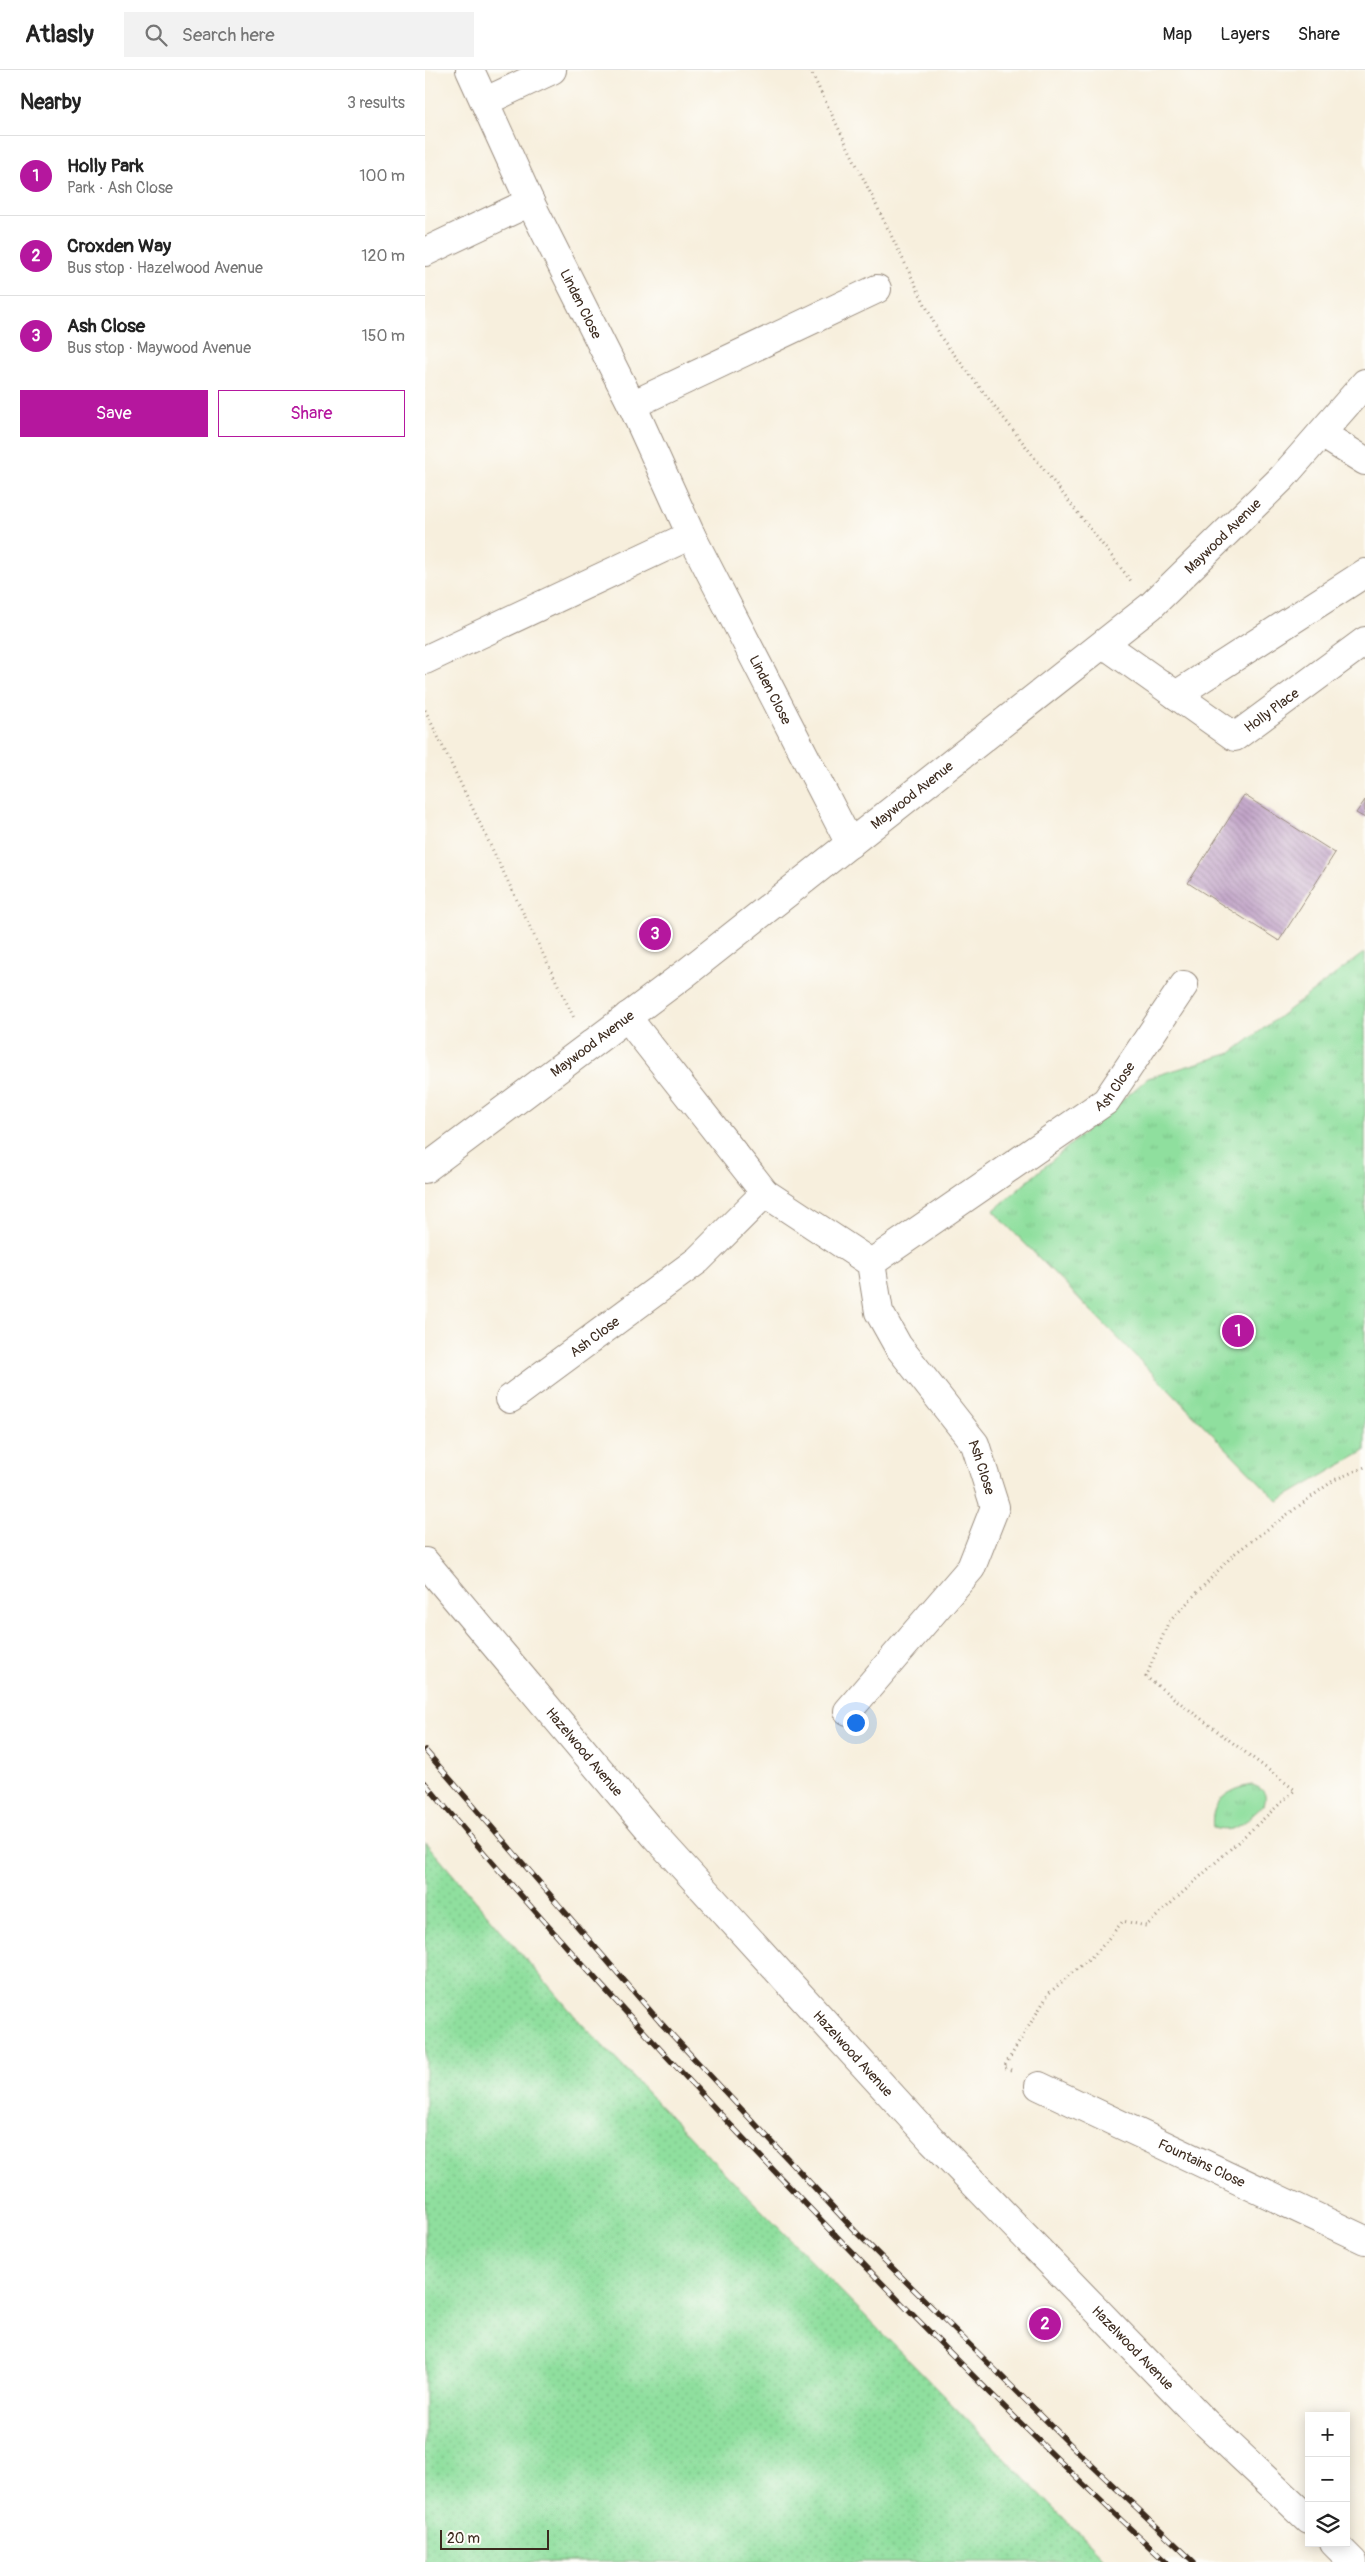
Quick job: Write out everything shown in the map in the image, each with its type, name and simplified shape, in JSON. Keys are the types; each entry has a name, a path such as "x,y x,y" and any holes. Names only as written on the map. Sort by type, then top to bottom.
{"street":[{"name":"Linden Close","path":"470,70 530,202 632,405 691,536 849,844"},
{"path":"486,102 552,70"},
{"path":"425,252 530,202"},
{"path":"632,405 877,289"},
{"name":"Maywood Avenue","path":"425,1169 586,1049 1151,606 1282,478 1365,383"},
{"path":"1322,434 1365,461"},
{"path":"425,660 691,536"},
{"path":"1176,695 1365,573"},
{"name":"Holly Place","path":"1104,644 1235,736 1365,640"},
{"name":"Ash Close","path":"849,1711 971,1568 995,1507 975,1444 898,1346 879,1312 871,1263 1106,1101 1184,986"},
{"path":"628,1016 765,1193 871,1263"},
{"name":"Ash Close","path":"510,1399 698,1260 765,1193"},
{"name":"Hazelwood Avenue","path":"425,1562 656,1837 933,2140 1206,2423 1305,2516"},
{"name":"Fountains Close","path":"1039,2086 1365,2240"},
{"path":"1337,2547 1353,2562"}],"path":[{"path":"810,70 942,339 1151,606"},
{"path":"425,710 570,1009 586,1049"},
{"path":"1039,2086 1004,2067 1049,1993 1098,1951 1123,1922 1146,1926 1295,1790 1146,1677 1168,1623 1234,1554 1334,1480 1365,1467"}],"green space":[{"path":"1365,952 1365,1451 1278,1501 993,1211 1148,1078 1231,1053"},
{"path":"1252,1785 1264,1792 1264,1805 1235,1828 1221,1830 1213,1828 1214,1811 1222,1798 1235,1790"},
{"path":"425,1842 580,2022 715,2163 1107,2562 425,2562"}],"building":[{"path":"1244,795 1335,853 1279,941 1188,883"},
{"path":"1365,800 1365,818 1356,813"}],"railway":[{"path":"425,1750 660,2022 855,2231 1080,2454 1194,2562"},
{"path":"425,1783 581,1963 794,2192 898,2300 1057,2459 1166,2562"}],"place":[{"name":"Ash Close","path":"655,934"},
{"name":"Holly Park","path":"1238,1331"},
{"name":"Croxden Way","path":"1045,2324"}]}
